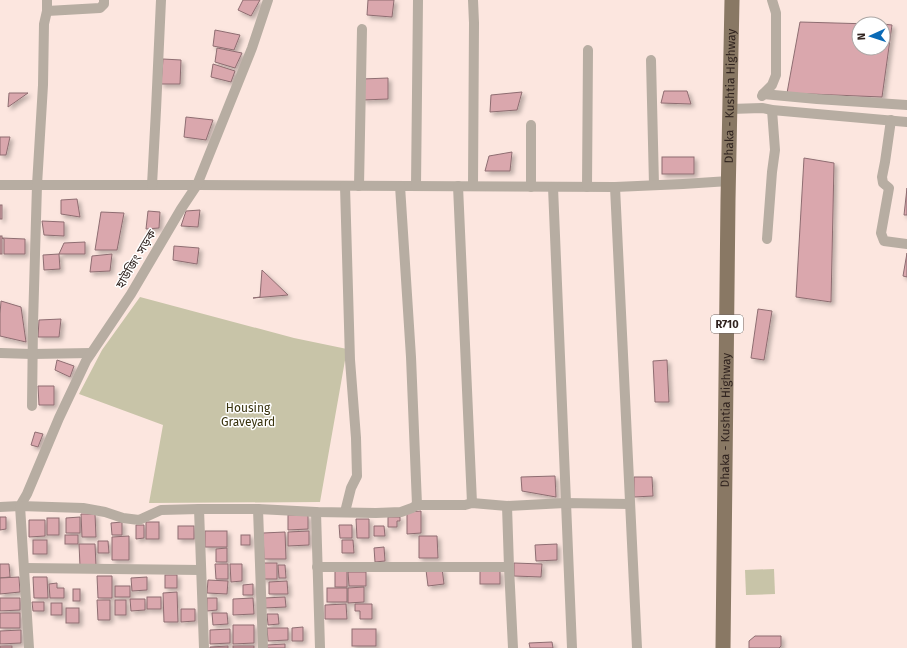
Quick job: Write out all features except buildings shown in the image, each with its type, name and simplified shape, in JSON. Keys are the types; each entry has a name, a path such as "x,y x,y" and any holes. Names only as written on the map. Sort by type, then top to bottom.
{"main road":[{"name":"Dhaka - Kushtia Highway","path":"723,648 728,181 732,0"}],"street":[{"path":"32,406 37,185 43,85 44,24 47,11 47,0"},
{"path":"47,11 100,8 104,4 104,0"},
{"path":"152,185 161,0"},
{"name":"হাউজিং সড়ক","path":"20,506 27,494 59,418 91,353 131,294 197,184 252,48 268,0"},
{"path":"416,186 418,0"},
{"path":"473,0 473,186"},
{"path":"762,108 763,94 772,85 776,75 776,13 772,0"},
{"path":"359,186 362,29"},
{"path":"588,50 588,187"},
{"path":"650,60 654,185"},
{"path":"763,94 907,105"},
{"path":"730,109 762,108 907,122"},
{"path":"767,239 775,150 772,110"},
{"path":"891,120 882,177 883,183 889,188 881,233 884,242 907,244"},
{"path":"531,125 531,187"},
{"path":"0,185 197,184 615,187 728,181"},
{"path":"345,186 350,360 356,438 357,476 351,488 345,512"},
{"path":"400,186 411,357 417,505"},
{"path":"458,186 472,503"},
{"path":"553,187 572,648"},
{"path":"615,187 636,648"},
{"path":"0,353 91,353"},
{"path":"0,507 20,506 83,508 105,512 123,518 139,520 161,510 258,509 376,513 401,512 417,505 465,505 472,503 507,506 565,503 630,504"},
{"path":"20,506 29,648"},
{"path":"507,506 513,648"},
{"path":"199,509 204,648"},
{"path":"258,509 263,648"},
{"path":"316,512 320,648"},
{"path":"317,567 509,567"},
{"path":"25,568 201,570"}],"green space":[{"name":"Housing Graveyard","path":"140,297 294,338 347,349 320,502 149,503 163,425 79,394 102,350"},
{"path":"774,569 775,594 746,595 745,570"}]}
